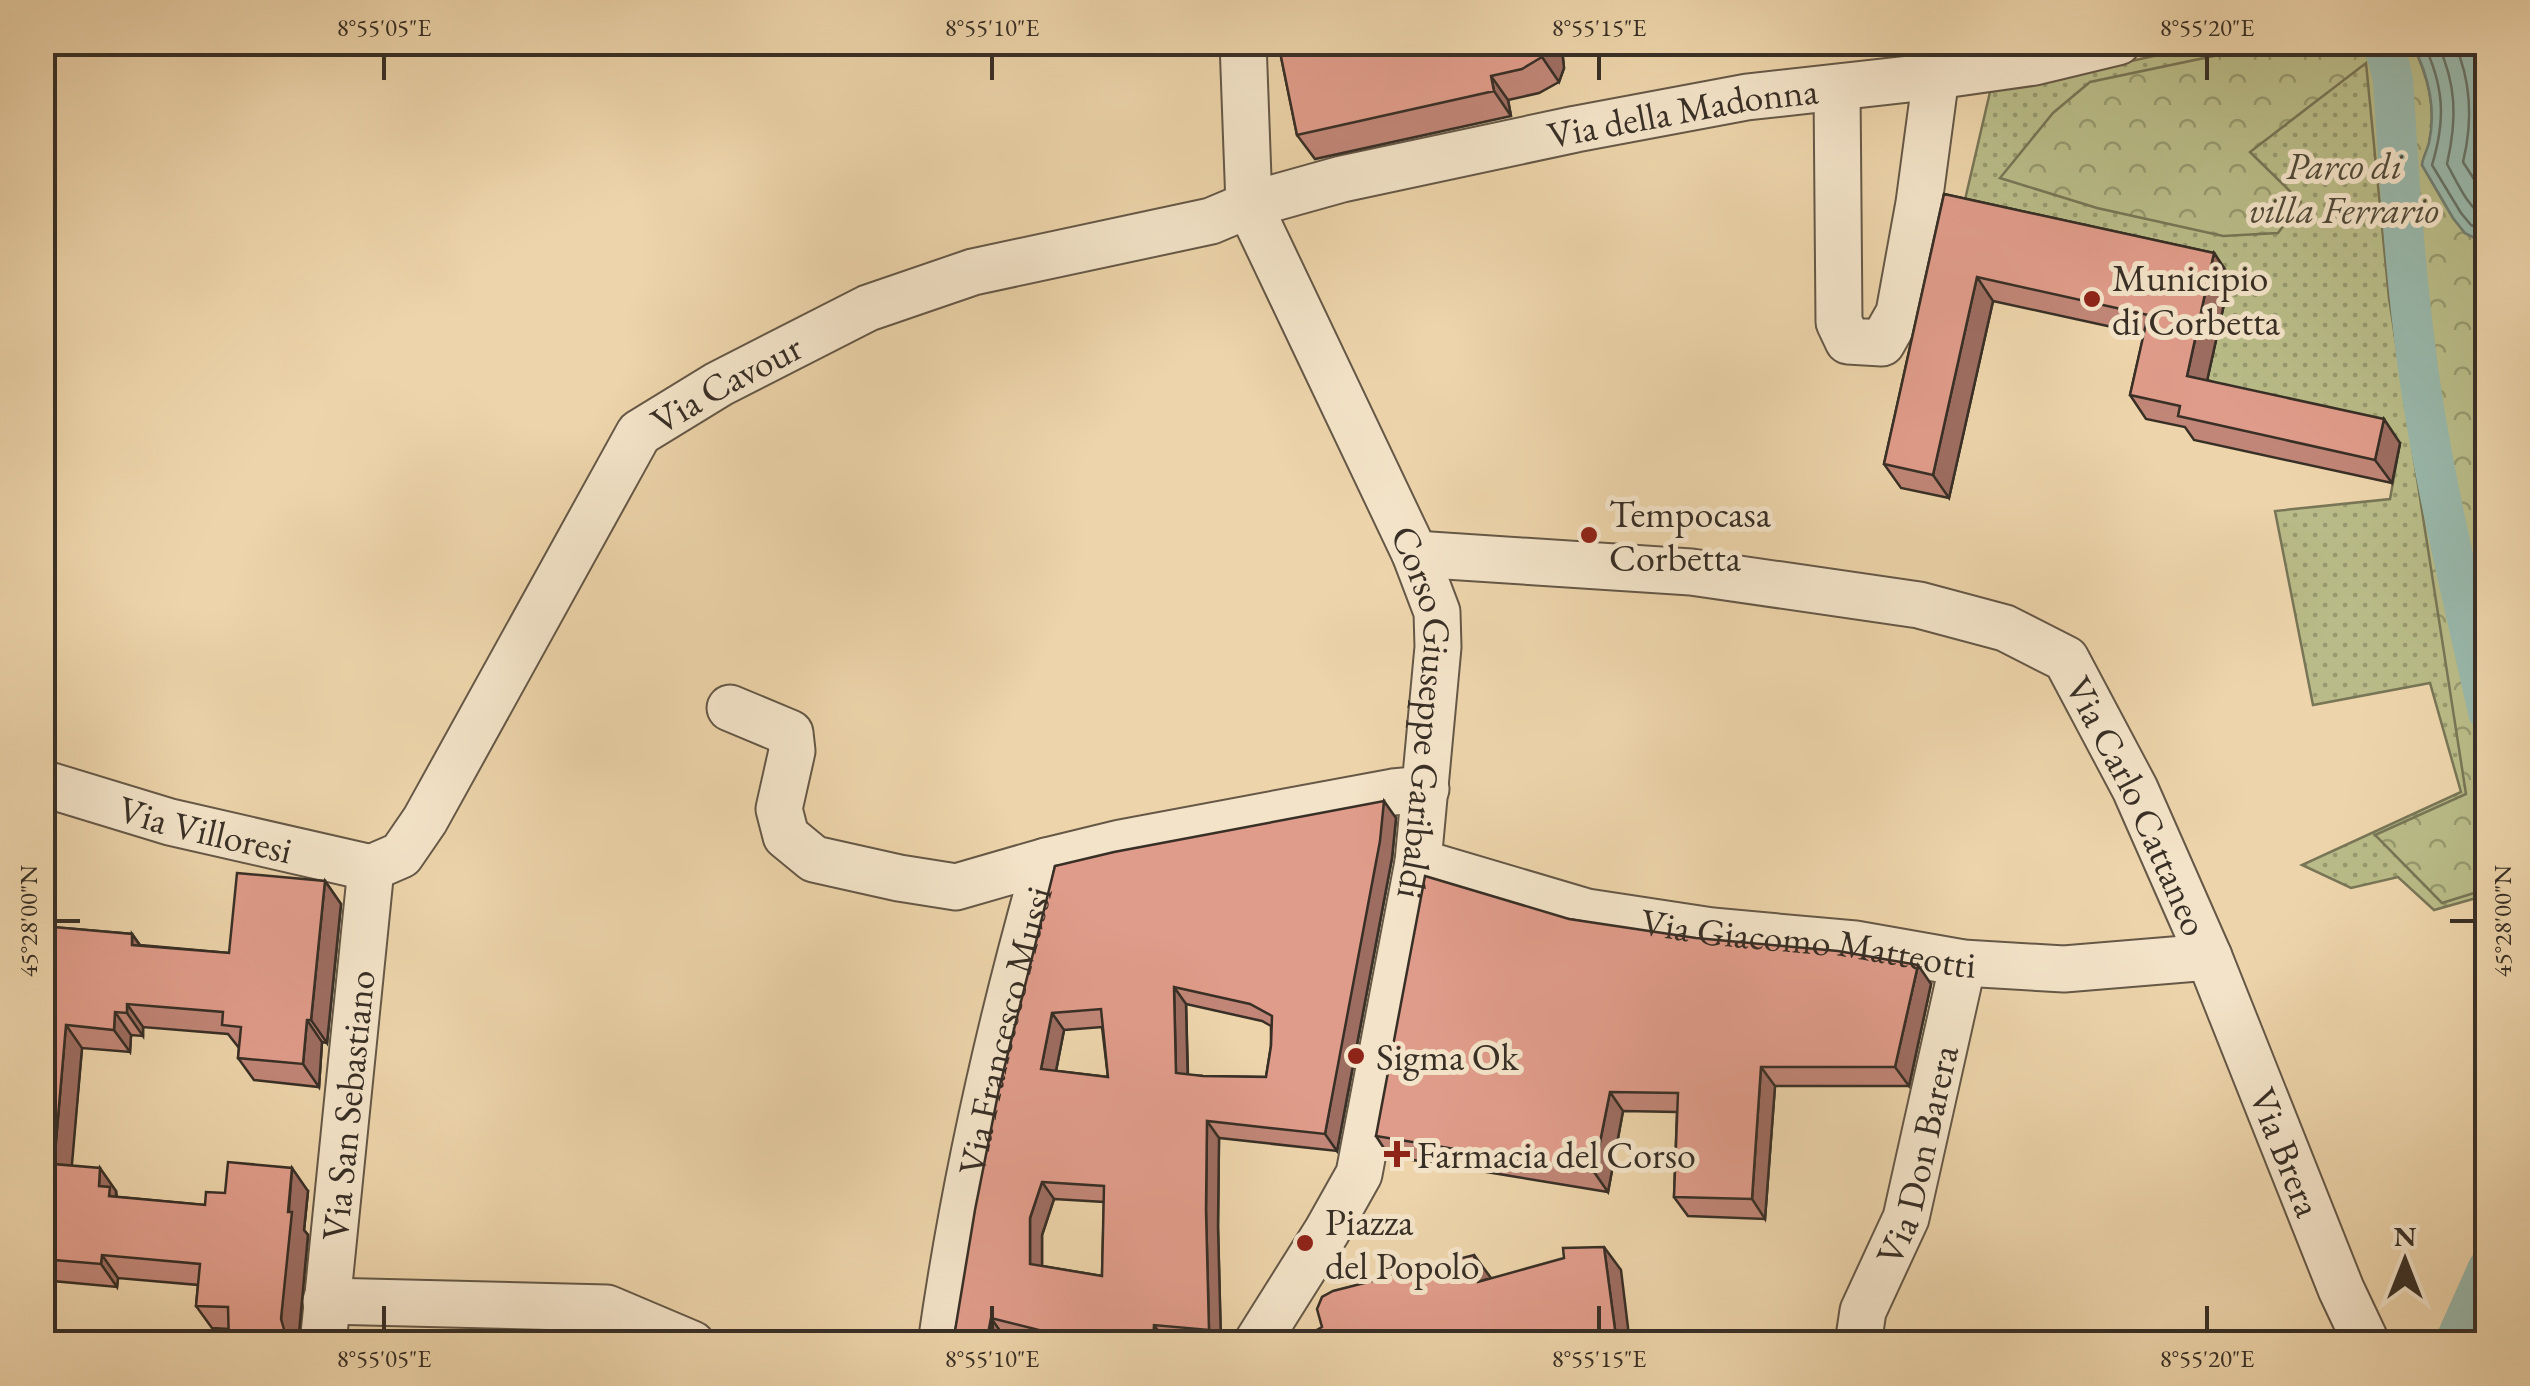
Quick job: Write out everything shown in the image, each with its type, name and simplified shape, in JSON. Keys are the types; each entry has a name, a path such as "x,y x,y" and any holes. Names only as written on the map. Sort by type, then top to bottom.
{"street":[{"path":"1243,42 1249,205"},
{"name":"Via della Madonna","path":"1249,205 1342,179 1576,129 1747,97 2035,62 2118,42"},
{"path":"1838,88 1839,322 1848,341 1882,343 1899,313 1936,76"},
{"name":"Corso Giuseppe Garibaldi","path":"1249,205 1414,554 1437,612 1438,647 1418,862 1359,1174 1328,1231 1256,1344"},
{"name":"Via Cavour","path":"371,868 401,855 425,820 640,433 719,384 868,308 973,272 1211,222 1249,205"},
{"name":"Via Carlo Cattaneo","path":"1414,554 1691,572 1919,605 2004,628 2066,659 2136,789 2208,957"},
{"path":"730,708 790,733 792,751 779,809 786,836 814,859 956,887 1046,861"},
{"name":"Via Villoresi","path":"42,783 170,822 371,868"},
{"name":"Via Francesco Mussi","path":"942,1344 954,1249 1014,971 1046,861 1120,843 1426,789"},
{"name":"Via Giacomo Matteotti","path":"1418,862 1588,912 1712,931 1855,944 1964,963 2064,969 2208,957"},
{"name":"Via San Sebastiano","path":"324,1322 371,868"},
{"name":"Via Brera","path":"2208,957 2341,1290 2367,1344"},
{"name":"Via Don Barera","path":"1858,1344 1863,1310 1906,1218 1964,963"},
{"path":"324,1322 607,1308 692,1344"}],"green space":[{"name":"Parco di villa Ferrario","path":"2213,43 2487,43 2487,895 2434,910 2398,877 2351,888 2302,865 2461,792 2430,683 2313,705 2275,511 2390,499 2400,443 2203,399 2230,277 1961,217 1990,92"},
{"path":"2268,43 2412,43 2431,104 2429,143 2422,165 2465,233 2487,244 2487,889 2442,903 2375,835 2466,794 2389,298 2366,63 2250,152 2301,202 2278,233 2223,236 2097,208 2000,178 2053,113 2090,82"}],"water":[{"path":"2412,43 2487,43 2487,244 2465,233 2422,165 2431,130 2431,104 2427,79"}],"building":[{"path":"1278,42 1547,43 1542,57 1522,69 1491,76 1494,91 1297,135"},
{"path":"1944,194 2214,253 2187,376 2384,419 2375,460 2178,416 2180,406 2130,395 2148,315 1977,277 1933,475 1884,464"},
{"path":"1384,801 1380,841 1325,1134 1207,1121 1209,1330 1154,1325 1153,1344 1095,1344 991,1318 986,1344 949,1344 955,1331 999,1089 1055,866","holes":["1174,987 1250,1004 1272,1016 1266,1077 1176,1073","1101,1009 1108,1077 1041,1069 1052,1013","1042,1182 1104,1186 1102,1276 1030,1264 1030,1218"]},
{"path":"237,873 325,881 303,1064 238,1058 241,1027 222,1025 223,1012 127,1004 127,1013 115,1012 114,1030 66,1025 54,1164 100,1168 99,1186 110,1187 109,1196 205,1205 206,1192 225,1193 228,1162 292,1168 288,1212 292,1212 281,1319 285,1344 229,1344 228,1307 196,1306 200,1264 102,1255 101,1264 42,1259 42,926 132,934 132,945 229,953"},
{"path":"1425,876 1569,919 1696,938 1838,951 1918,965 1895,1067 1761,1067 1752,1199 1674,1197 1678,1093 1610,1092 1594,1172 1376,1136"},
{"path":"1604,1247 1617,1344 1317,1344 1313,1332 1322,1327 1317,1309 1322,1297 1333,1291 1474,1255 1478,1282 1564,1258 1563,1248"}],"waterway":[{"path":"2381,42 2393,80 2413,332 2432,455 2488,712"},
{"path":"2454,1344 2488,1268"}],"place":[{"name":"Municipio di Corbetta","path":"2092,299"},
{"name":"Tempocasa Corbetta","path":"1589,535"},
{"name":"Sigma Ok","path":"1356,1056"},
{"name":"Farmacia del Corso","path":"1397,1154"},
{"name":"Piazza del Popolo","path":"1305,1243"}]}
